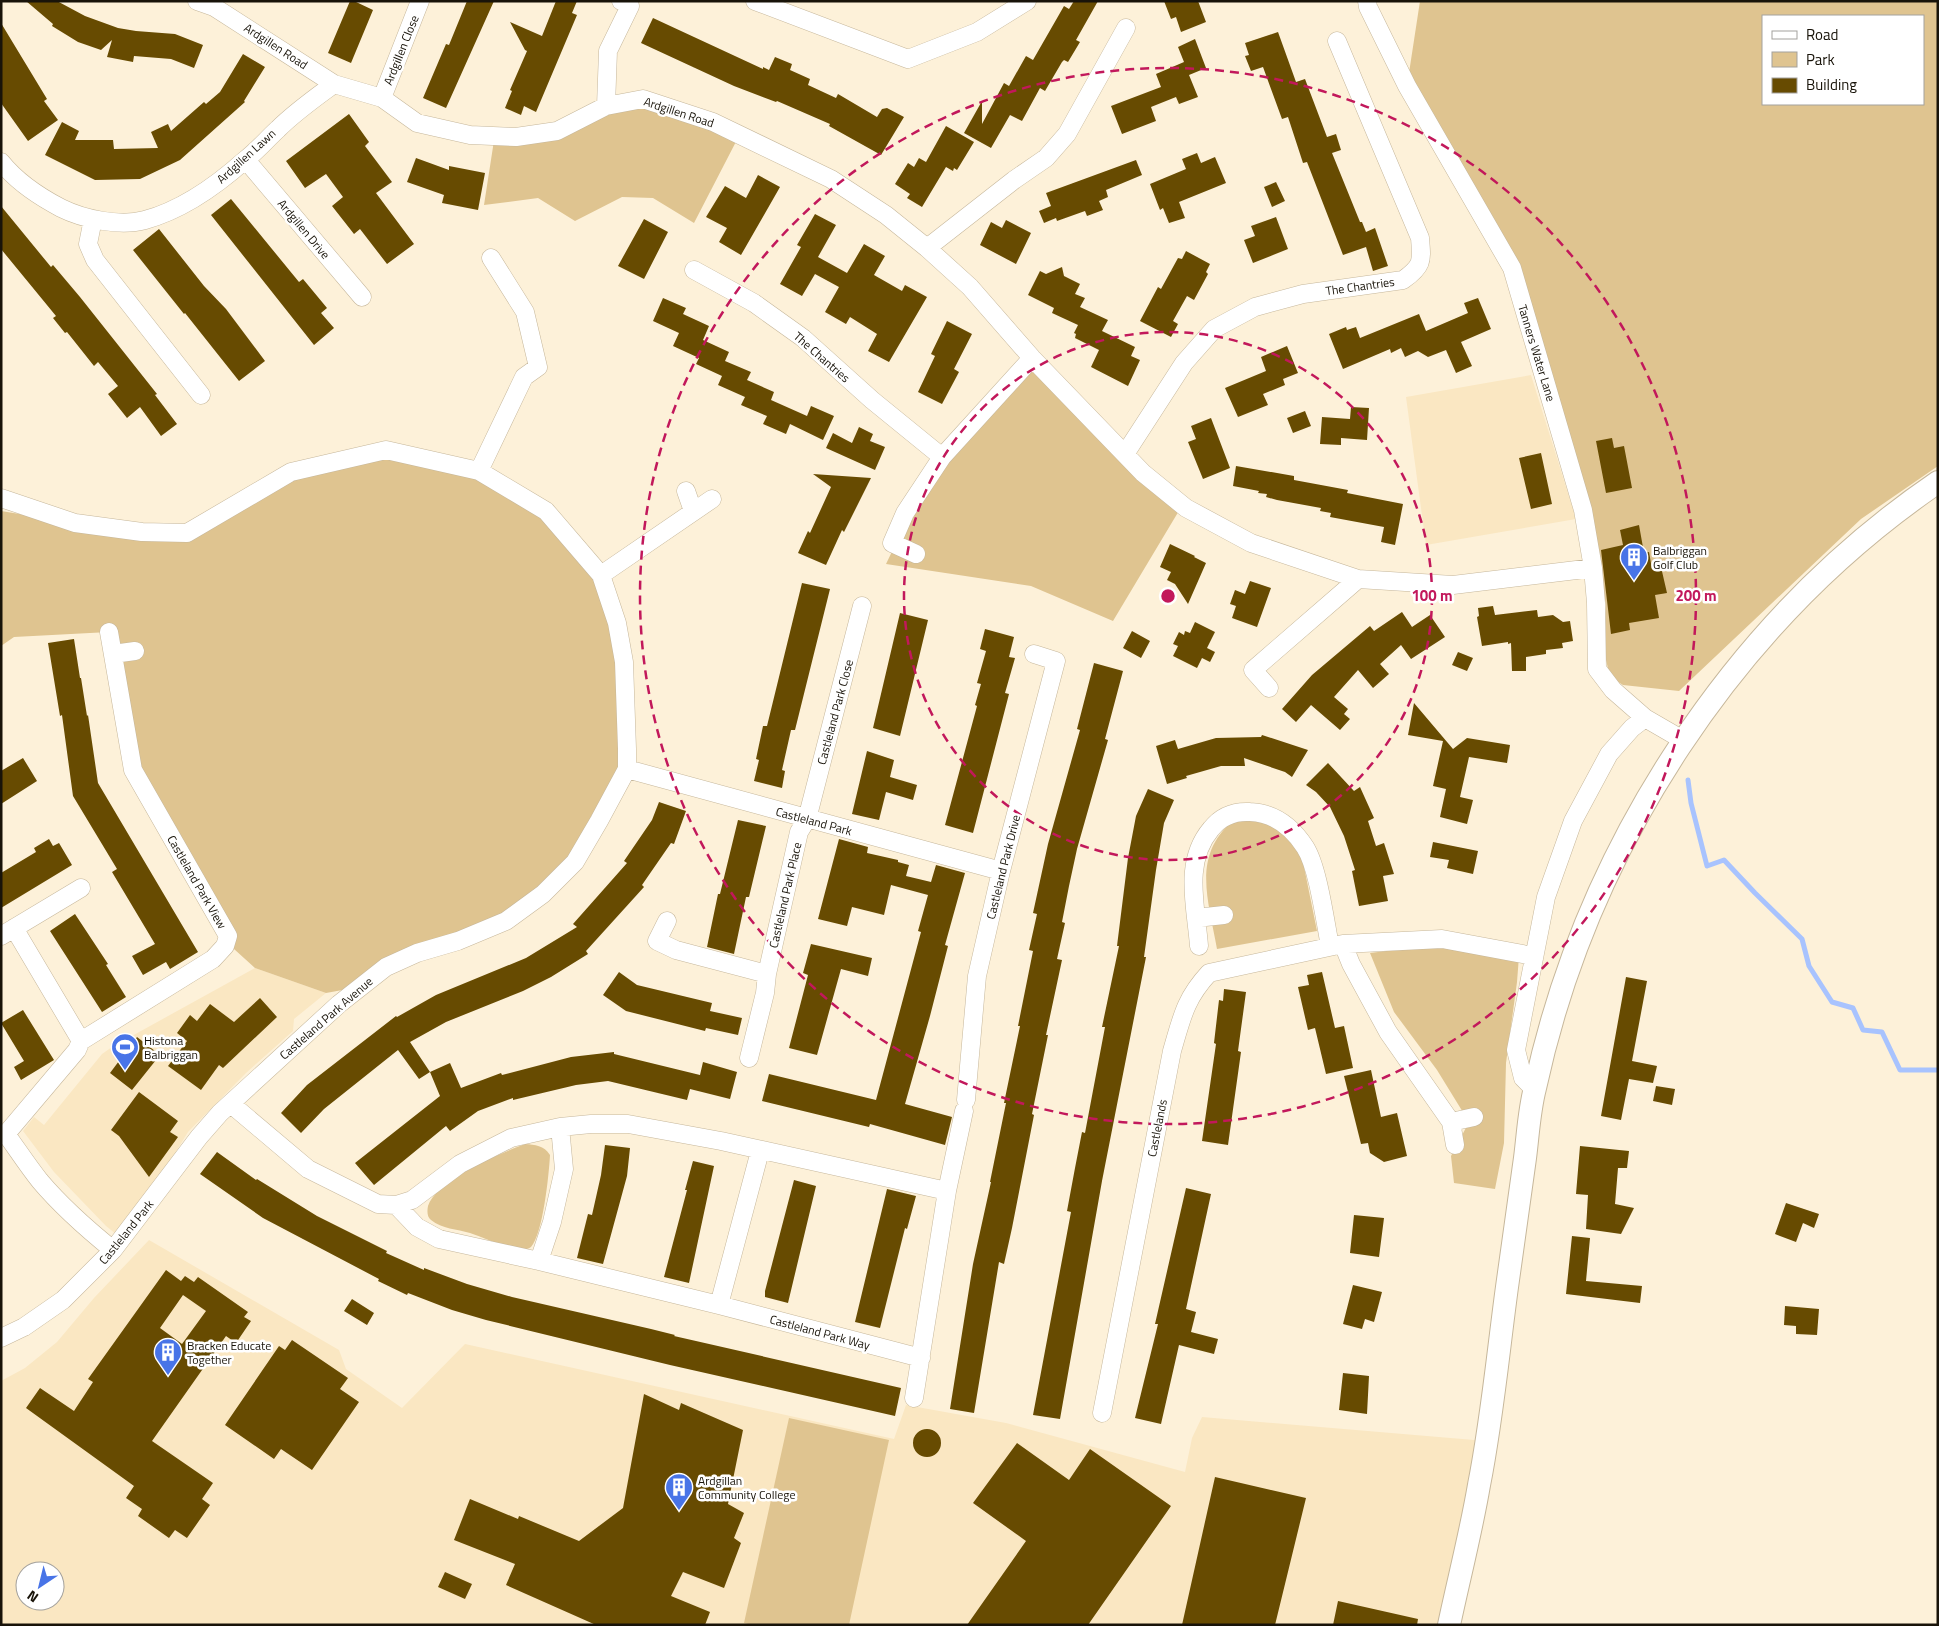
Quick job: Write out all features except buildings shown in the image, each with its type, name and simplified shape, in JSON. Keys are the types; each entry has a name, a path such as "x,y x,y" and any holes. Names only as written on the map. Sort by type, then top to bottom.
{"main road":[{"path":"1449,1625 1480,1484 1534,1089 1564,982 1586,924 1611,867 1642,806 1683,740 1754,646 1845,555 1907,503 1938,482"}],"street":[{"name":"Ardgillen Road","path":"198,1 214,7 334,84 382,98 417,123 470,135 516,138 558,131 606,106 643,99 713,122 831,179 886,215 927,248"},
{"name":"Ardgillen Close","path":"382,98 420,1"},
{"path":"606,106 608,51 630,6 621,1"},
{"path":"755,1 908,59 977,32 1027,1"},
{"name":"Tanners Water Lane","path":"1367,1 1368,7 1407,86 1512,268 1584,510 1593,568 1596,603 1597,669 1613,690 1645,718 1683,740"},
{"path":"1126,28 1067,134 1046,158 1014,180 927,248 970,287 1032,358 1143,473 1186,508 1252,543 1358,579 1453,585 1593,568"},
{"name":"The Chantries","path":"1125,454 1184,363 1214,329 1255,307 1303,294 1403,280 1415,272 1422,260 1420,238 1338,41"},
{"name":"Ardgillen Lawn","path":"1,162 40,197 74,214 110,222 144,220 182,205 216,184 246,160 279,127 334,84"},
{"name":"Ardgillen Drive","path":"246,160 362,298"},
{"path":"93,219 88,244 94,260 201,395"},
{"path":"479,470 524,377 538,367 525,312 491,258"},
{"name":"The Chantries","path":"694,270 754,303 803,338 872,400 942,457"},
{"path":"916,554 892,543 905,513 942,457 1032,358"},
{"path":"1,498 75,523 142,532 187,533 291,472 386,450 479,470 546,511 601,574 617,623 624,662 627,769"},
{"path":"686,492 693,512"},
{"path":"601,574 712,499"},
{"path":"1269,688 1253,670 1358,579"},
{"name":"Castleland Park Close","path":"807,819 862,606"},
{"name":"Castleland Park View","path":"109,632 133,770 228,936 225,946 214,958 82,1041 78,1050 4,1134 49,1191 81,1223 113,1250"},
{"path":"113,654 134,651"},
{"name":"Castleland Park Drive","path":"947,1191 965,1105 977,976 1001,871 1056,661 1034,654"},
{"path":"1534,1089 1523,1078 1516,1050 1546,897 1573,821 1609,754 1632,728 1645,718"},
{"name":"Castleland Park","path":"627,769 1001,871"},
{"name":"Castleland Park Avenue","path":"230,1104 339,1004 386,967 417,953 458,941 506,921 542,894 575,862 627,769"},
{"path":"1199,946 1193,894 1193,868 1202,839 1218,820 1238,811 1256,812 1276,818 1292,829 1307,849 1337,945 1351,964 1388,1032 1451,1122 1454,1145"},
{"name":"Castleland Park Place","path":"749,1058 765,993 767,974 799,832 807,819"},
{"path":"81,888 8,932 82,1041"},
{"path":"1196,918 1224,915"},
{"path":"667,921 657,941 676,950 767,974"},
{"name":"Castlelands","path":"1102,1413 1172,1050 1186,1004 1197,985 1209,973 1337,945 1442,939 1533,956"},
{"path":"230,1104 308,1168 378,1204 396,1205 412,1200 460,1164 511,1138 560,1127 591,1124 628,1124 721,1141 947,1191 914,1398"},
{"name":"Castleland Park","path":"1,1338 24,1327 63,1300 113,1250 199,1137 230,1104"},
{"path":"1451,1122 1474,1117"},
{"path":"540,1261 552,1222 564,1169 560,1127"},
{"path":"719,1305 760,1151"},
{"name":"Castleland Park Way","path":"396,1205 417,1227 439,1239 540,1261 719,1305 921,1358"}],"shaded area":[{"path":"1531,375 1576,519 1426,545 1406,397"},
{"path":"255,968 326,993 294,1019 293,1031 246,1073 188,1132 153,1189 116,1234 54,1172 23,1131 34,1117 44,1125 102,1054"},
{"path":"149,1240 339,1350 346,1369 402,1408 465,1344 894,1439 906,1405 1006,1423 1185,1472 1192,1438 1202,1417 1486,1441 1449,1625 1,1625 1,1381 25,1368 57,1342 94,1298"}],"green space":[{"name":"Balbriggan Golf Club","path":"1420,1 1938,1 1938,466 1861,519 1679,691 1623,685 1610,677 1603,647 1606,605 1586,511 1512,268 1407,86"},
{"path":"646,97 741,132 694,223 653,198 622,197 575,221 538,198 484,205 495,134 519,134"},
{"path":"1032,372 1047,378 1183,504 1113,621 1031,586 886,564 916,502 1016,382"},
{"path":"386,450 479,471 546,511 601,574 617,623 627,749 599,821 543,894 348,989 326,993 255,968 234,949 144,791 109,632 14,637 1,646 1,511 75,523 187,533 291,472"},
{"path":"1239,816 1270,821 1300,847 1317,931 1217,949 1207,894 1208,860 1214,845 1224,830"},
{"path":"1442,944 1519,956 1506,1063 1504,1143 1495,1189 1454,1183 1451,1156 1469,1122 1437,1070 1394,1012 1370,953"},
{"path":"525,1144 542,1147 550,1155 542,1217 539,1230 531,1247 522,1250 511,1248 470,1233 445,1227 430,1219 428,1206 443,1186 470,1169"},
{"path":"789,1418 889,1440 849,1625 753,1625 744,1623"}],"waterway":[{"path":"1688,780 1691,803 1707,866 1724,860 1802,939 1809,966 1832,1002 1853,1008 1863,1030 1882,1032 1900,1070 1938,1070"}],"place":[{"name":"Balbriggan Golf Club","path":"1634,581"},
{"name":"Histona Balbriggan","path":"125,1071"},
{"name":"Bracken Educate Together","path":"168,1376"},
{"name":"Ardgillan Community College","path":"679,1511"}]}
